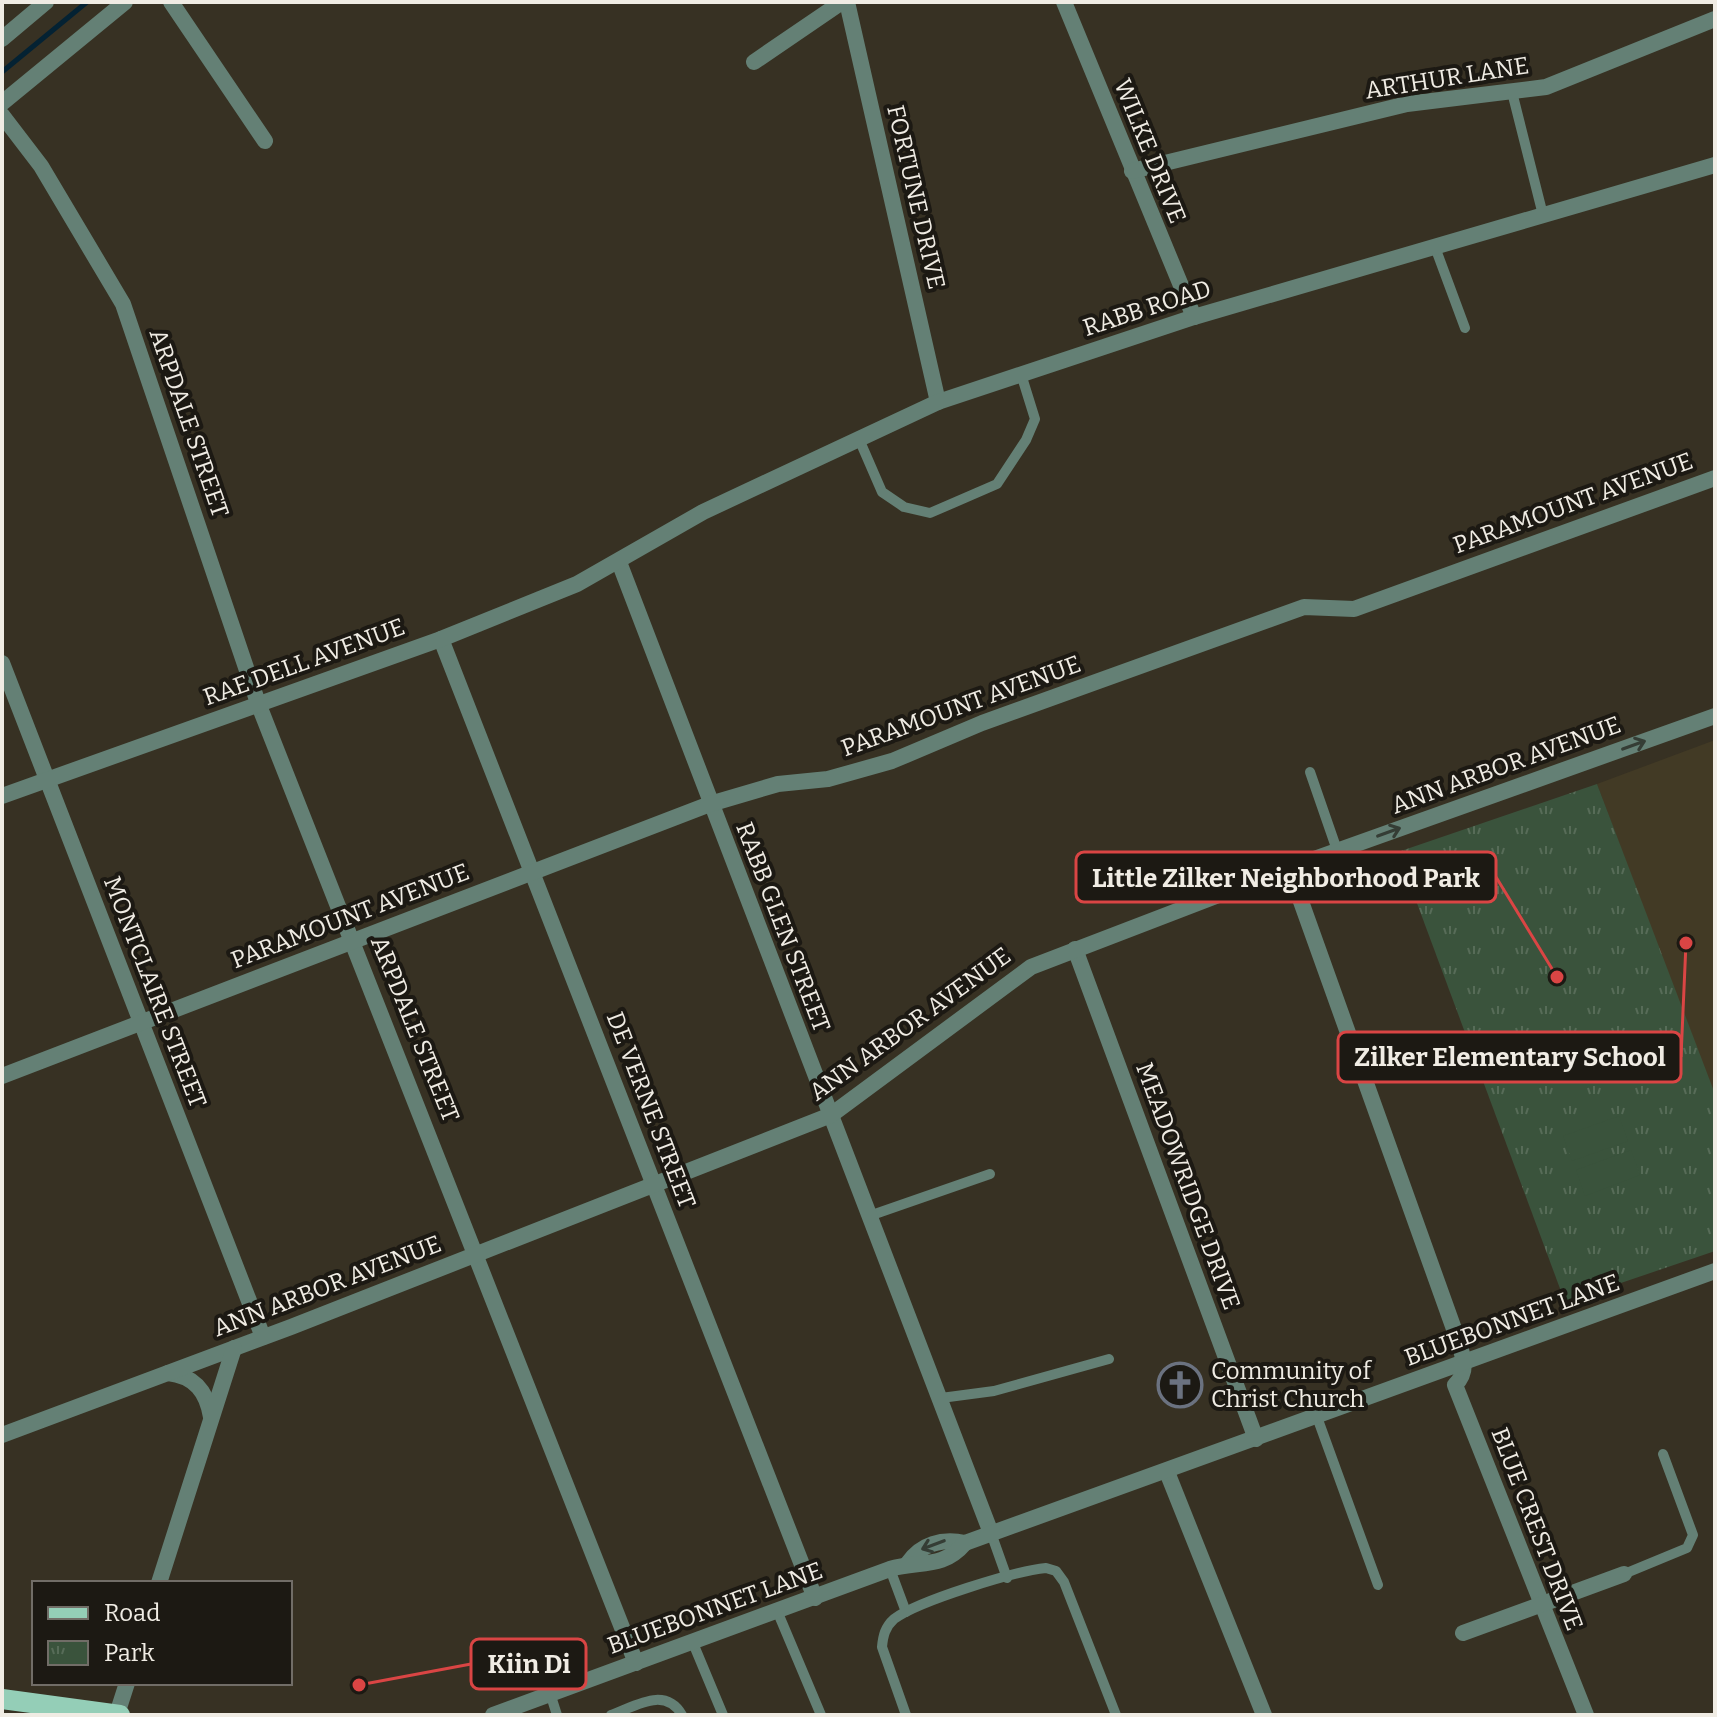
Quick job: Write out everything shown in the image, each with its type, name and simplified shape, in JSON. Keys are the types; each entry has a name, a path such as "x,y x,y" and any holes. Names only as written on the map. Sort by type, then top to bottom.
{"main road":[{"path":"9,1705 119,1715"}],"street":[{"path":"2,39 46,2"},
{"path":"2,103 125,2"},
{"path":"171,2 265,141"},
{"path":"754,62 845,2"},
{"name":"FORTUNE DRIVE","path":"845,2 938,402"},
{"name":"WILKE DRIVE","path":"1064,2 1194,317"},
{"name":"ARTHUR LANE","path":"1132,171 1407,104 1546,87 1715,19"},
{"name":"ARPDALE STREET","path":"2,115 41,166 123,304 258,703 354,939 636,1663"},
{"name":"RABB ROAD","path":"619,562 703,512 938,402 1194,317 1715,165"},
{"name":"PARAMOUNT AVENUE","path":"2,1076 710,804 778,784 828,779 892,761 982,723 1304,607 1354,609 1715,478"},
{"name":"RAE DELL AVENUE","path":"2,796 441,639 577,584 619,562"},
{"name":"RABB GLEN STREET","path":"619,562 710,804 872,1215 991,1533"},
{"name":"DE VERNE STREET","path":"441,639 815,1598"},
{"name":"MONTCLAIRE STREET","path":"2,663 263,1337"},
{"name":"ANN ARBOR AVENUE","path":"2,1435 263,1337 831,1115 1031,967 1337,850 1715,716"},
{"path":"1289,868 1465,1362"},
{"name":"MEADOWRIDGE DRIVE","path":"1075,949 1256,1439"},
{"name":"BLUEBONNET LANE","path":"493,1715 908,1563 917,1551 947,1539 965,1543 1715,1271"},
{"path":"160,1581 234,1348"},
{"name":"BLUE CREST DRIVE","path":"1465,1362 1462,1379 1455,1385 1586,1715"},
{"path":"166,1373 187,1377 203,1391 212,1419"},
{"path":"1167,1472 1264,1715"},
{"path":"1463,1633 1624,1574"},
{"path":"119,1715 126,1685"}],"lane":[{"path":"1512,92 1543,215"},
{"path":"1435,247 1465,328"},
{"path":"859,439 882,492 904,507 930,513 997,484 1026,440 1035,419 1021,374"},
{"path":"1310,772 1337,850"},
{"path":"872,1215 990,1174"},
{"path":"941,1398 994,1391 1109,1359"},
{"path":"1317,1417 1378,1585"},
{"path":"1624,1574 1687,1548 1693,1535 1663,1454"},
{"path":"991,1533 1007,1578"},
{"path":"906,1715 882,1647 887,1628 906,1612 1046,1568 1061,1575 1116,1715"},
{"path":"890,1569 906,1612"},
{"path":"778,1613 821,1715"},
{"path":"693,1643 723,1715"},
{"path":"550,1693 557,1715"},
{"path":"611,1715 659,1698 670,1700 682,1715"}],"shaded area":[{"path":"1715,740 1715,1101 1597,784"}],"green space":[{"path":"1597,784 1715,1094 1715,1251 1565,1302 1398,852"},
{"path":"1619,1116 1628,1141 1572,1161 1563,1136"},
{"path":"1631,1150 1640,1175 1585,1196 1576,1170"}],"waterway":[{"path":"2,72 87,2"}],"place":[{"name":"Zilker Elementary School","path":"1686,943"},
{"name":"Little Zilker Neighborhood Park","path":"1557,977"},
{"name":"Community of Christ Church","path":"1180,1385"},
{"name":"Kiin Di","path":"359,1685"}]}
